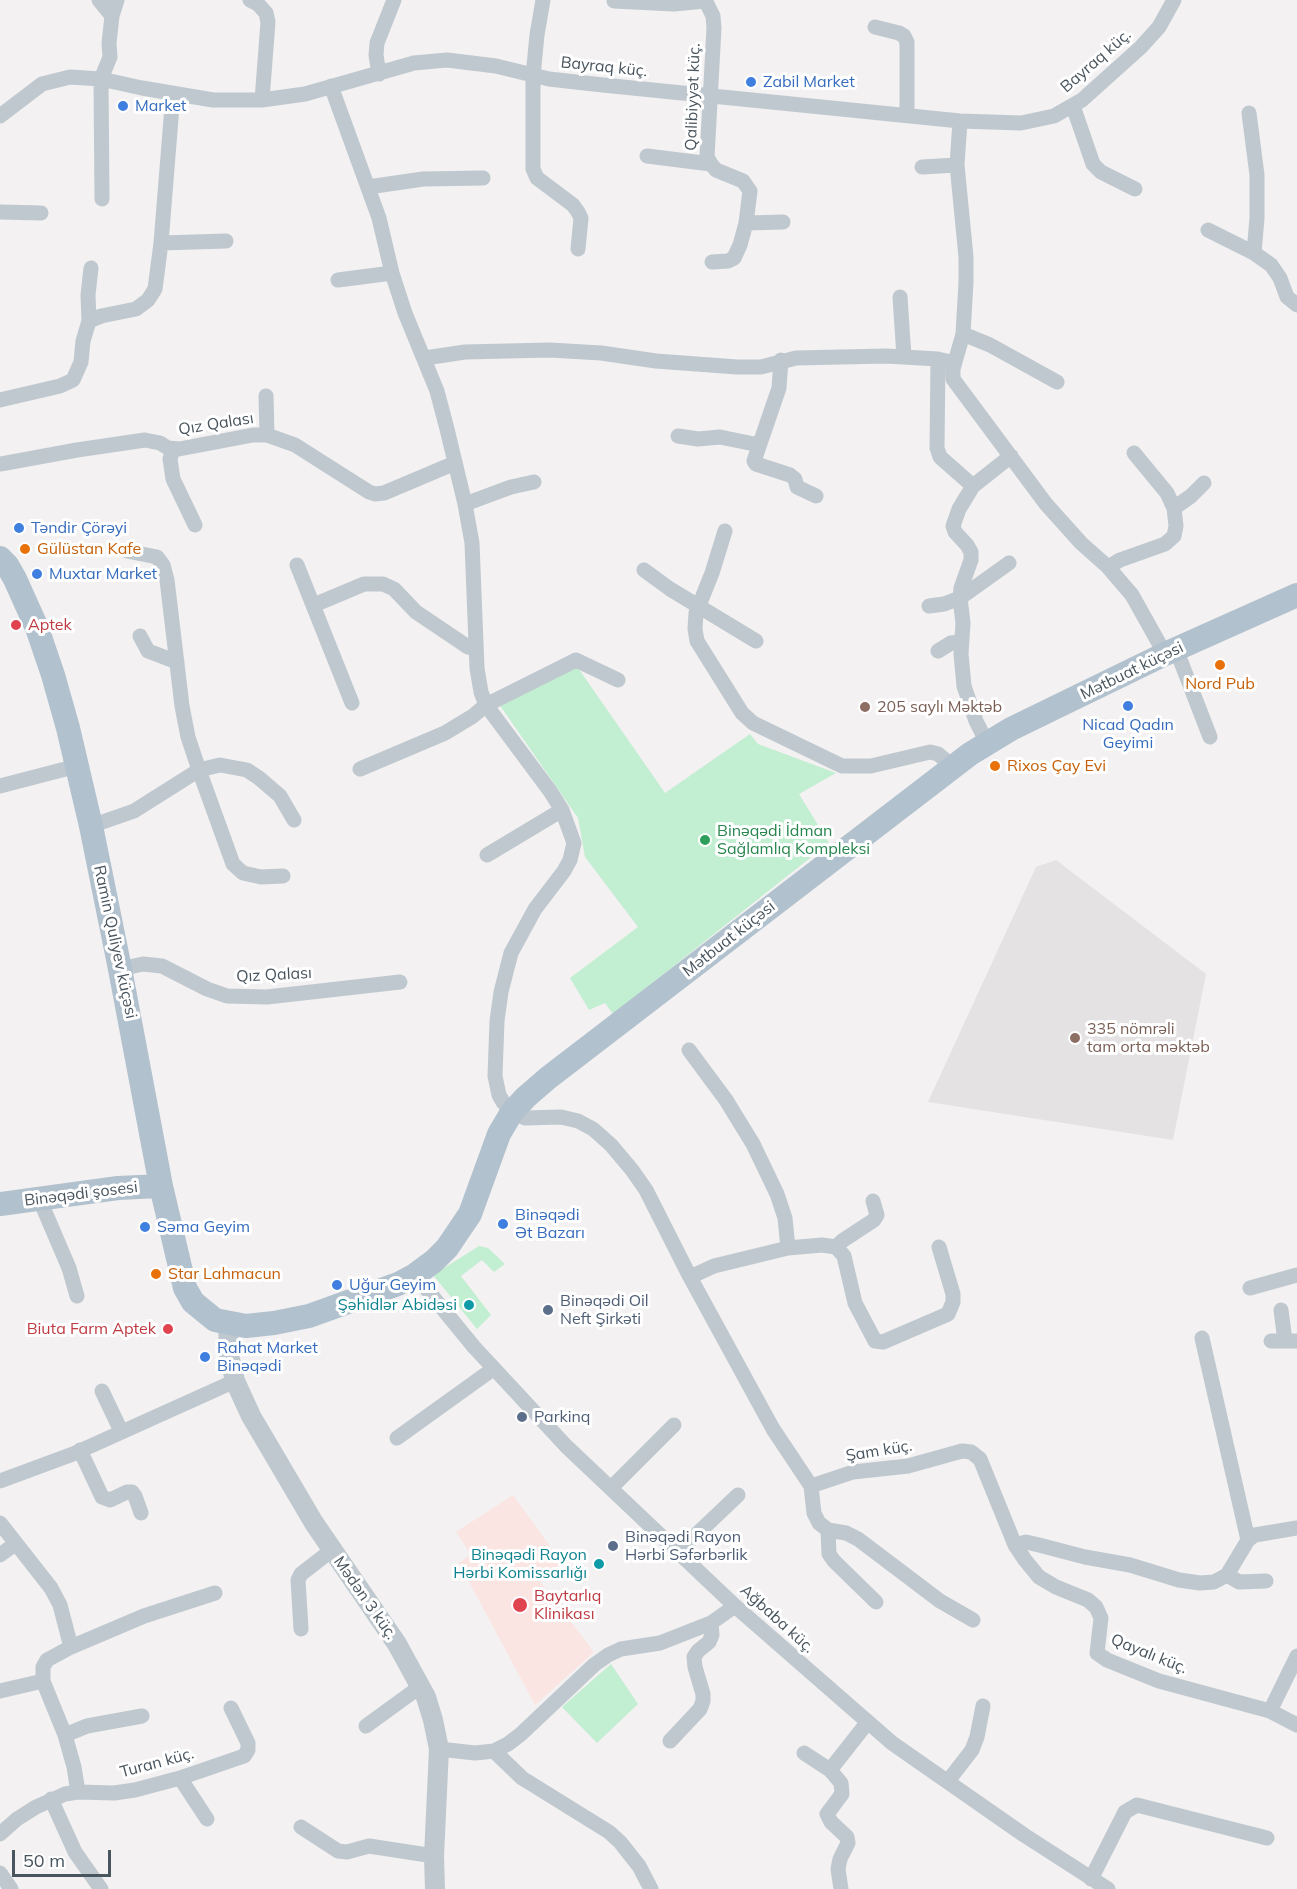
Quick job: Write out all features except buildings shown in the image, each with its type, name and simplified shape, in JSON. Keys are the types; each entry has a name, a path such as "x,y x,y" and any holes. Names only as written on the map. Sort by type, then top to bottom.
{"main road":[{"name":"Ramin Quliyev küçəsi","path":"4,567 37,628 53,675 77,766 120,969 161,1186 185,1288 193,1302 204,1313 228,1324"},
{"name":"Mətbuat küçəsi","path":"228,1324 254,1326 302,1318 398,1284 415,1275 447,1248 470,1214 499,1134 512,1112 526,1097 952,766 1011,729 1171,651 1297,595"},
{"name":"Binəqədi şosesi","path":"0,1204 118,1188 161,1186"}],"street":[{"path":"99,0 112,16"},
{"path":"102,199 101,79 110,57 112,16 117,0"},
{"path":"250,0 267,13 262,100"},
{"path":"379,74 377,43 394,0"},
{"path":"543,0 533,76 533,169 543,184 573,205 578,212 581,218 578,249"},
{"path":"614,1 674,4 705,0"},
{"name":"Qalibiyyət küç.","path":"705,0 713,16 714,28 707,157 716,170 743,181 750,191 746,223 734,258 728,261 712,262"},
{"name":"Bayraq küç.","path":"0,116 42,84 70,77 101,79 213,100 262,100 305,94 414,63 447,60 496,66 533,76 592,84 960,121 1021,123 1054,116 1073,106 1141,47 1159,27 1174,0"},
{"path":"875,27 899,33 907,42 907,116"},
{"path":"331,87 379,218 392,273 413,335 425,358 437,391 455,463 465,504 474,569 478,682 486,705 539,775 561,810 574,843 570,860 564,871 535,909 511,953 501,992 497,1021 495,1076 499,1095 512,1112 525,1118 561,1117 578,1121 593,1129 611,1145 646,1190 772,1429 811,1486 814,1513 819,1523 828,1530 846,1533 858,1539 940,1600 973,1620"},
{"path":"89,321 101,316 136,309 148,300 155,290 173,94"},
{"path":"1073,106 1093,164 1101,172 1135,189"},
{"path":"1248,113 1257,175 1254,253"},
{"path":"960,121 957,165 966,257 963,334 952,374 958,386 1064,525 1108,567 1132,595 1171,651 1210,737"},
{"path":"647,156 711,164"},
{"path":"922,168 957,165"},
{"path":"368,187 423,179 483,178"},
{"path":"0,212 41,213"},
{"path":"746,223 783,222"},
{"path":"1208,230 1271,264 1276,270 1287,297 1297,305"},
{"path":"161,243 226,241"},
{"path":"0,400 60,386 73,380 81,362 83,341 89,321 88,295 91,268"},
{"path":"338,280 392,273"},
{"path":"900,297 904,357"},
{"path":"963,334 990,345 1057,382"},
{"path":"425,358 465,352 550,350 601,352 656,361 737,367 761,367 796,358 904,357 938,359 954,363"},
{"path":"938,359 937,448 944,461 973,486"},
{"path":"781,360 779,388 754,457 756,464 790,474 795,479 797,487 816,496"},
{"path":"266,396 267,435"},
{"name":"Qız Qalası","path":"0,464 145,440 154,441 173,449 253,435 267,435 295,445 375,494 384,493 455,463"},
{"path":"678,436 698,439 720,437 759,445"},
{"path":"173,449 170,459 173,479 195,525"},
{"path":"1108,567 1120,560 1165,544 1174,536 1176,525 1174,508 1167,493 1134,453"},
{"path":"987,743 976,721 964,686 960,642 963,623 960,598 961,588 971,560 971,552 953,526 958,509 973,486 1011,456"},
{"path":"465,504 511,487 534,482"},
{"path":"1174,508 1204,483"},
{"path":"724,531 712,573 698,606 695,628 697,641 742,713 753,723 842,766 871,765 930,752 938,754 952,766"},
{"path":"127,552 156,557 163,565 188,736 233,864 243,873 261,877 283,876"},
{"path":"929,606 944,604 960,598 1009,563"},
{"path":"297,565 352,703"},
{"path":"645,570 670,589 756,641"},
{"path":"314,605 364,584 383,584 394,589 416,612 468,646 476,648"},
{"path":"140,636 148,651 177,662"},
{"path":"938,651 951,643 960,642"},
{"path":"360,769 445,733 486,705 576,660 618,680"},
{"path":"91,826 134,811 199,770 220,765 247,770 280,796 294,820"},
{"path":"0,786 77,766"},
{"path":"486,855 561,810"},
{"name":"Qız Qalası","path":"120,969 143,964 162,966 207,989 227,996 267,997 400,982"},
{"path":"689,1050 726,1100 753,1144 777,1194 785,1218 788,1248"},
{"path":"39,1198 69,1268 77,1296"},
{"path":"836,1247 842,1240 874,1220 877,1215 873,1201"},
{"path":"690,1276 714,1266 788,1248 822,1245 836,1247 844,1256 855,1303 874,1341 882,1342 948,1314 953,1302 953,1294 939,1247"},
{"name":"Ağbaba küç.","path":"415,1275 493,1369 566,1446 735,1606 867,1723 1024,1835 1108,1889"},
{"path":"1250,1288 1297,1275"},
{"path":"1281,1310 1284,1341"},
{"name":"Mədən 3 küç.","path":"228,1324 227,1344 235,1381 257,1426 332,1550 397,1644 421,1686 430,1709 439,1749 434,1856 435,1889"},
{"path":"1202,1338 1248,1540"},
{"path":"397,1438 493,1369"},
{"path":"0,1481 80,1450 235,1381"},
{"path":"102,1391 121,1431"},
{"path":"611,1488 674,1425"},
{"path":"80,1450 102,1497 110,1500 132,1492 141,1513"},
{"name":"Şam küç.","path":"811,1486 853,1472 908,1466 962,1451 971,1452 980,1460 1015,1545"},
{"path":"678,1553 738,1495"},
{"path":"0,1523 51,1588 60,1605 71,1647"},
{"path":"1015,1545 1026,1542 1085,1557 1130,1565 1179,1580 1200,1583 1214,1582 1227,1575 1248,1540 1255,1535 1297,1528"},
{"path":"828,1530 829,1554 876,1602"},
{"path":"0,1555 15,1544"},
{"name":"Qayalı küç.","path":"1015,1545 1039,1577 1056,1587 1088,1600 1096,1607 1101,1618 1097,1653 1107,1660 1159,1681 1270,1711 1297,1725"},
{"path":"301,1629 298,1580 301,1574 332,1550"},
{"path":"1227,1575 1239,1582 1266,1581"},
{"path":"78,1792 74,1767 64,1735 43,1681 47,1660 71,1647 144,1616 215,1593"},
{"path":"439,1749 474,1754 494,1751 521,1734 594,1665 608,1655 621,1649 660,1643 711,1623 735,1606"},
{"path":"670,1741 700,1709 703,1701 704,1694 694,1667 694,1657 709,1642 712,1635 711,1623"},
{"path":"1270,1711 1297,1656"},
{"path":"0,1691 43,1681"},
{"path":"366,1726 421,1686"},
{"path":"948,1781 972,1750 983,1706"},
{"name":"Turan küç.","path":"0,1834 17,1819 51,1799 78,1792 114,1793 180,1778 244,1756 248,1750 248,1743 231,1708"},
{"path":"64,1735 87,1726 141,1716"},
{"path":"830,1770 867,1723"},
{"path":"494,1751 522,1778 609,1832 639,1866 651,1889"},
{"path":"804,1753 830,1770 842,1783 842,1794 827,1814 831,1822 847,1837 848,1844 840,1859 838,1869 841,1889"},
{"path":"180,1778 207,1819"},
{"path":"51,1799 75,1852 101,1889"},
{"path":"1091,1879 1125,1812 1137,1805 1267,1838"},
{"path":"302,1827 338,1851 347,1852 369,1846 434,1856"},
{"path":"0,1873 11,1889"}],"shaded area":[{"name":"335 nömrəli tam orta məktəb","path":"1056,860 1206,974 1173,1140 928,1102 1036,867"},
{"name":"Baytarlıq Klinikası","path":"513,1495 562,1563 539,1580 594,1652 535,1705 459,1563 471,1554 456,1532"}],"green space":[{"name":"Binəqədi İdman Sağlamlıq Kompleksi","path":"576,665 665,793 750,734 758,744 836,773 799,794 829,843 613,1014 605,1003 589,1010 570,978 638,927 585,857 578,818 499,704"},
{"path":"479,1246 488,1248 505,1264 494,1272 482,1260 461,1276 491,1315 477,1329 433,1275"},
{"path":"611,1664 638,1704 597,1743 562,1707"}],"place":[{"name":"Zabil Market","path":"751,82"},
{"name":"Market","path":"123,106"},
{"name":"Təndir Çörəyi","path":"19,528"},
{"name":"Gülüstan Kafe","path":"25,549"},
{"name":"Muxtar Market","path":"37,574"},
{"name":"Aptek","path":"16,625"},
{"name":"Nord Pub","path":"1220,665"},
{"name":"Nicad Qadın Geyimi","path":"1128,706"},
{"name":"205 saylı Məktəb","path":"865,707"},
{"name":"Rixos Çay Evi","path":"995,766"},
{"name":"Binəqədi İdman Sağlamlıq Kompleksi","path":"705,840"},
{"name":"335 nömrəli tam orta məktəb","path":"1075,1038"},
{"name":"Binəqədi Ət Bazarı","path":"503,1224"},
{"name":"Səma Geyim","path":"145,1227"},
{"name":"Star Lahmacun","path":"156,1274"},
{"name":"Uğur Geyim","path":"337,1285"},
{"name":"Şəhidlər Abidəsi","path":"469,1305"},
{"name":"Binəqədi Oil Neft Şirkəti","path":"548,1310"},
{"name":"Biuta Farm Aptek","path":"168,1329"},
{"name":"Rahat Market Binəqədi","path":"205,1357"},
{"name":"Parkinq","path":"522,1417"},
{"name":"Binəqədi Rayon Hərbi Səfərbərlik","path":"613,1546"},
{"name":"Binəqədi Rayon Hərbi Komissarlığı","path":"599,1564"},
{"name":"Baytarlıq Klinikası","path":"520,1605"}]}
